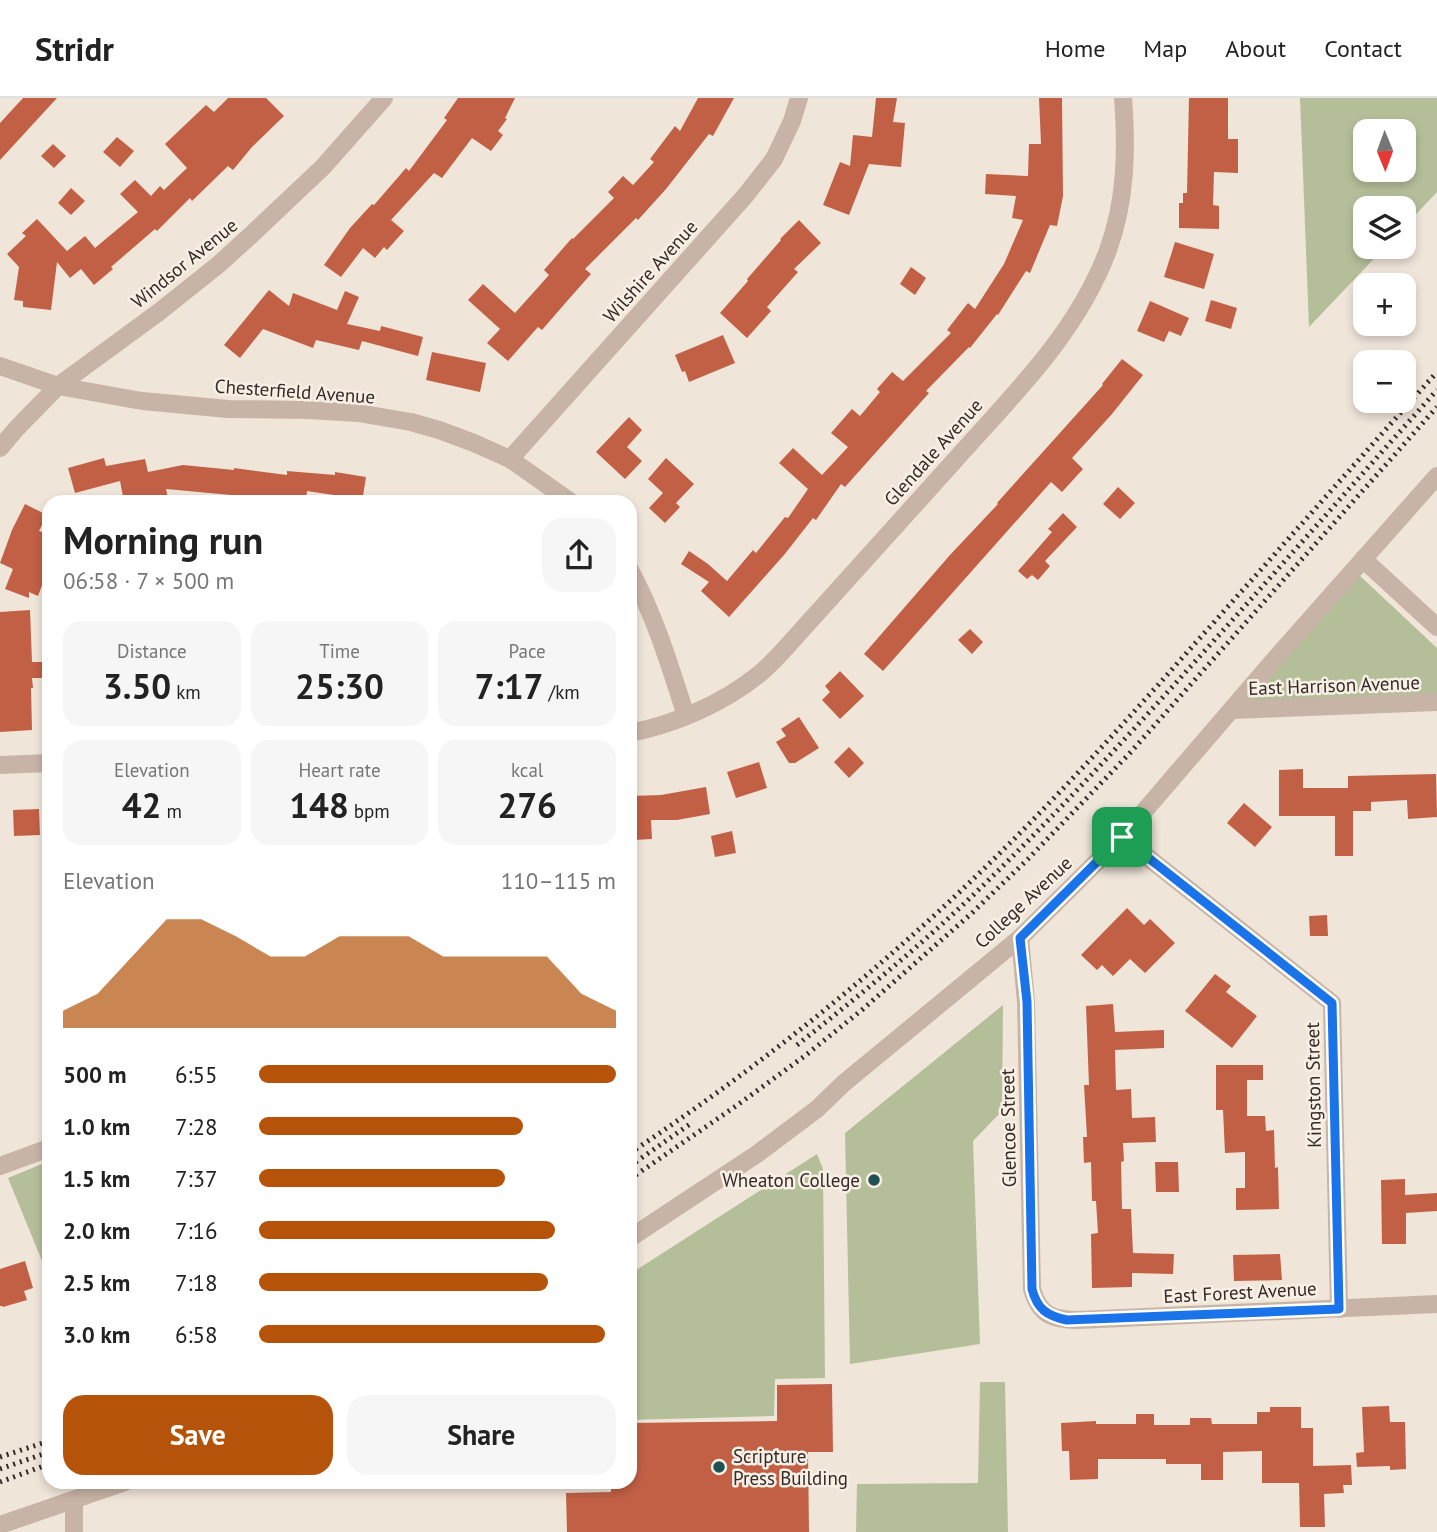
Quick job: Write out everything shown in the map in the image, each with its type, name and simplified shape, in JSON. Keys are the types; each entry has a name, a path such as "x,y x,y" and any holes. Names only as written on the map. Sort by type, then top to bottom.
{"street":[{"name":"Windsor Avenue","path":"0,448 58,386 218,265 323,167 384,98"},
{"name":"Wilshire Avenue","path":"510,459 746,196 779,149 799,98"},
{"name":"Glendale Avenue","path":"637,732 687,716 730,695 758,676 782,653 1044,359 1082,305 1109,248 1123,190 1126,160 1124,98"},
{"name":"Chesterfield Avenue","path":"0,366 58,386 142,401 228,409 308,410 411,422 474,443 510,459 561,495"},
{"name":"College Avenue","path":"637,1234 757,1154 817,1109 1020,938 1122,837 1437,476"},
{"path":"1363,559 1437,627"},
{"path":"637,583 654,620 687,716"},
{"name":"East Harrison Avenue","path":"1232,710 1437,702"},
{"path":"0,765 42,762"},
{"name":"Kingston Street","path":"1122,837 1332,1003 1339,1309"},
{"name":"Glencoe Street","path":"1020,938 1027,1002 1032,1289 1039,1307 1046,1314"},
{"path":"0,1166 42,1151"},
{"name":"East Forest Avenue","path":"1046,1314 1078,1320 1437,1304"},
{"path":"0,1525 105,1489"},
{"path":"74,1500 74,1532"}],"green space":[{"path":"1300,98 1437,98 1437,192 1416,214 1416,196 1353,196 1353,259 1374,259 1360,273 1353,273 1353,281 1309,327"},
{"path":"1358,574 1437,648 1437,696 1243,704"},
{"path":"1003,1005 1002,1111 973,1141 980,1344 850,1364 845,1133"},
{"path":"817,1154 823,1169 825,1378 775,1379 774,1416 637,1420 637,1270"},
{"path":"42,1164 42,1261 8,1178"},
{"path":"980,1382 1005,1382 1008,1532 856,1532 857,1484 978,1483"}],"building":[{"path":"23,98 57,98 0,160 0,123"},
{"path":"228,98 266,98 284,116 233,170 228,166 192,201 190,198 157,231 155,229 94,285 81,269 70,278 57,262 51,310 23,307 23,301 14,300 19,267 7,254 26,236 22,233 37,219 67,251 85,236 95,248 138,212 120,194 135,180 151,196 160,186 164,190 187,168 165,144 206,105 214,112"},
{"path":"458,98 515,98 505,118 507,119 498,131 503,135 491,151 472,138 442,178 434,173 391,220 404,231 387,250 384,247 375,258 363,248 341,277 324,265 350,228 406,168 409,171 447,120 444,118"},
{"path":"698,98 734,98 713,136 709,134 638,220 636,218 585,269 591,274 542,330 538,327 508,361 487,343 500,329 468,300 483,284 515,313 549,275 544,270 572,238 614,198 608,192 623,176 633,185 654,162 650,159 675,126 680,131"},
{"path":"876,98 897,98 893,122 905,123 901,167 869,164 849,215 823,205 840,162 850,166 853,135 872,137"},
{"path":"1039,98 1062,98 1063,196 1057,226 1050,225 1030,273 1026,271 998,315 970,348 926,391 929,393 845,487 841,484 816,520 813,518 729,617 701,591 709,582 681,564 689,551 727,581 753,550 756,553 785,517 788,518 808,489 779,463 793,448 822,475 848,447 831,433 852,409 860,416 880,392 877,389 892,372 903,381 951,333 947,330 968,303 975,309 1004,264 1023,220 1012,218 1016,196 985,194 986,174 1028,176 1029,144 1041,144"},
{"path":"1189,98 1228,98 1228,139 1238,139 1238,173 1214,172 1213,205 1219,206 1219,229 1179,228 1179,203 1183,203 1183,193 1187,193"},
{"path":"117,137 134,151 120,167 103,152"},
{"path":"53,144 66,156 54,168 41,156"},
{"path":"71,188 85,201 71,215 58,203"},
{"path":"799,220 821,243 794,269 798,272 767,307 771,311 747,338 720,313 780,239"},
{"path":"1175,242 1214,254 1204,289 1164,277"},
{"path":"911,267 926,278 915,295 900,284"},
{"path":"269,290 289,306 293,293 337,310 345,291 359,297 347,324 380,331 381,326 423,337 418,356 362,341 359,350 316,340 313,348 263,329 240,358 224,345"},
{"path":"1211,300 1237,308 1231,329 1205,321"},
{"path":"1150,301 1189,318 1181,336 1169,331 1164,342 1137,331"},
{"path":"723,335 735,363 689,382 675,355"},
{"path":"432,352 486,363 480,392 426,380"},
{"path":"1122,359 1143,375 1072,458 1083,469 1062,492 1051,482 883,671 864,654 1103,385"},
{"path":"629,417 642,430 627,447 642,461 625,479 596,452"},
{"path":"104,458 106,466 145,459 148,472 183,465 287,475 287,471 335,475 335,472 366,477 363,495 307,491 307,495 231,495 166,489 167,495 123,495 120,481 75,493 68,468"},
{"path":"666,458 694,484 676,503 680,507 665,523 649,508 663,493 648,479"},
{"path":"1118,487 1135,503 1120,519 1103,504"},
{"path":"25,504 42,512 39,531 42,532 42,585 38,596 29,592 29,598 5,589 13,569 0,563"},
{"path":"1063,513 1077,527 1045,561 1050,566 1038,580 1032,575 1027,579 1018,571 1052,532 1048,529"},
{"path":"30,610 32,662 42,662 42,678 32,678 32,730 0,732 0,612"},
{"path":"970,629 983,642 972,654 958,640"},
{"path":"840,671 864,696 840,719 822,700 830,692 825,686"},
{"path":"799,717 819,748 795,763 789,763 776,742 786,736 781,729"},
{"path":"849,747 864,763 849,778 834,762"},
{"path":"759,762 767,788 736,798 727,772"},
{"path":"1303,769 1303,788 1348,788 1348,776 1436,774 1437,817 1408,819 1407,800 1371,802 1371,811 1353,811 1353,856 1335,856 1335,816 1279,816 1279,770"},
{"path":"706,787 710,814 677,820 651,820 652,839 637,840 637,796 661,795"},
{"path":"1244,803 1272,827 1255,847 1227,823"},
{"path":"39,809 40,835 14,836 13,810"},
{"path":"732,831 736,853 715,857 711,836"},
{"path":"1127,908 1144,925 1150,919 1175,943 1145,973 1130,959 1113,976 1102,965 1097,970 1081,955"},
{"path":"1327,915 1328,936 1310,936 1309,916"},
{"path":"1215,974 1231,986 1226,992 1257,1016 1232,1048 1185,1011"},
{"path":"1113,1004 1115,1032 1164,1030 1164,1048 1115,1050 1116,1090 1131,1089 1132,1118 1155,1117 1156,1142 1123,1143 1122,1209 1131,1209 1133,1253 1174,1254 1173,1274 1132,1273 1132,1287 1092,1288 1091,1234 1098,1233 1096,1201 1092,1201 1091,1162 1084,1163 1083,1137 1087,1137 1084,1085 1089,1085 1086,1006"},
{"path":"1216,1065 1263,1065 1263,1080 1247,1080 1247,1116 1265,1116 1266,1131 1274,1130 1279,1209 1236,1210 1236,1188 1245,1188 1245,1152 1225,1153 1223,1110 1216,1110"},
{"path":"1155,1162 1178,1162 1179,1192 1156,1192"},
{"path":"1405,1179 1405,1195 1437,1193 1437,1211 1406,1213 1406,1244 1382,1244 1381,1180"},
{"path":"1280,1254 1282,1280 1234,1281 1233,1255"},
{"path":"25,1261 33,1288 24,1291 27,1300 0,1306 0,1269"},
{"name":"Scripture Press Building","path":"832,1384 833,1452 808,1452 809,1532 567,1532 566,1493 637,1489 637,1423 777,1421 777,1385"},
{"path":"1389,1406 1390,1422 1405,1422 1406,1469 1390,1470 1390,1466 1357,1467 1356,1453 1364,1452 1362,1407"},
{"path":"1270,1407 1301,1407 1301,1428 1313,1428 1313,1466 1351,1465 1352,1485 1343,1485 1344,1493 1324,1494 1325,1527 1300,1527 1299,1483 1262,1483 1262,1451 1223,1452 1223,1480 1201,1480 1201,1464 1166,1464 1166,1459 1098,1459 1098,1479 1070,1480 1069,1451 1062,1451 1061,1423 1096,1421 1096,1424 1136,1424 1136,1414 1154,1414 1154,1425 1190,1425 1190,1418 1211,1418 1212,1424 1257,1424 1257,1412 1270,1412"}],"railway":[{"path":"637,1148 731,1082 828,1007 967,885 1110,738 1437,372"},
{"path":"797,1045 926,939 1037,832 1171,689 1437,390"},
{"path":"637,1174 806,1055 972,913 1129,754 1437,407"},
{"path":"637,1161 690,1124"},
{"path":"0,1457 42,1443"},
{"path":"0,1469 42,1454"},
{"path":"0,1482 42,1467"}],"place":[{"name":"Wheaton College","path":"874,1180"},
{"name":"Scripture Press Building","path":"719,1467"}],"route":[{"path":"1122,837 1332,1003 1339,1309 1067,1320 1046,1314 1039,1307 1032,1289 1027,1002 1020,938 1122,837"}]}
